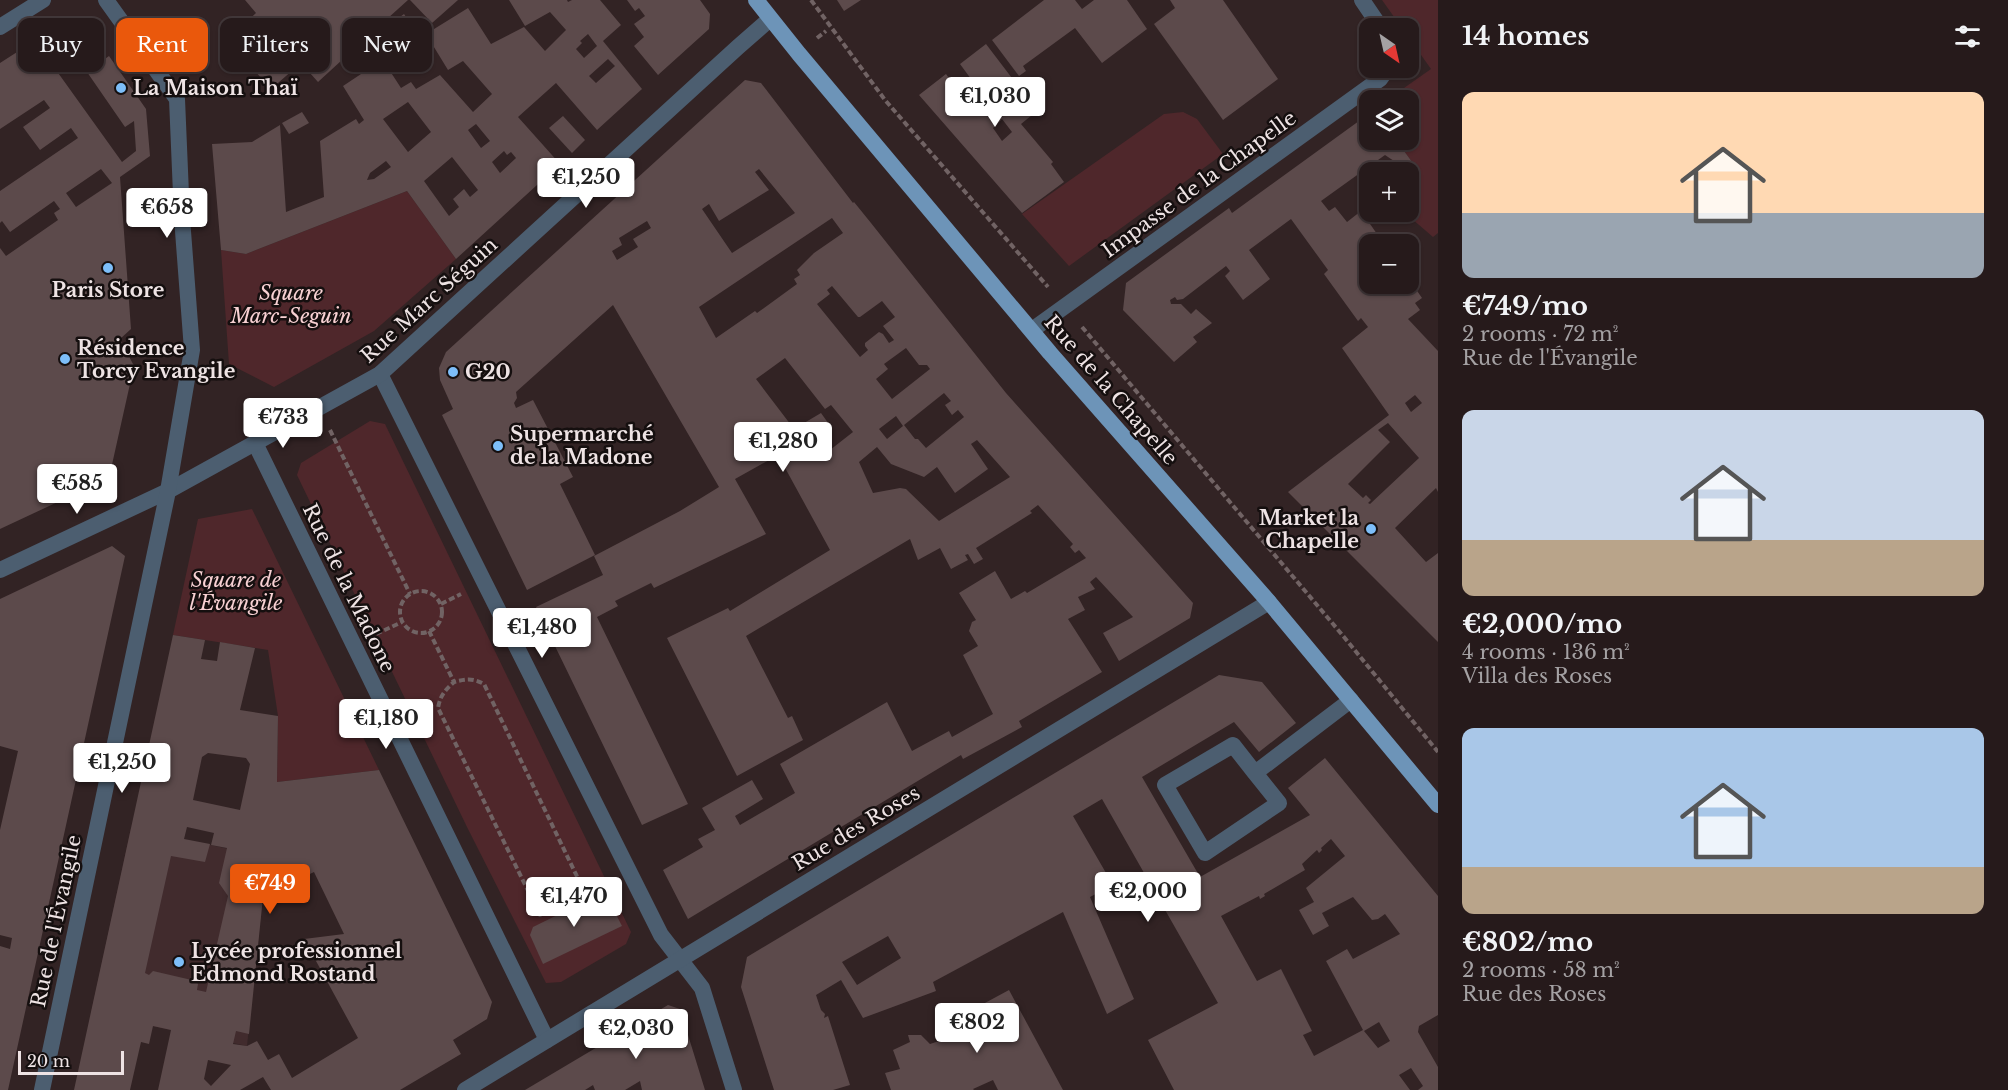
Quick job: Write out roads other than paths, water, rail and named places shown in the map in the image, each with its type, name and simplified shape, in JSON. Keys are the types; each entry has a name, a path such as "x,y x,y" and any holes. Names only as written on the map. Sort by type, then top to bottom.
{"main road":[{"name":"Rue de la Chapelle","path":"756,0 1032,330 1269,602 1438,805"}],"street":[{"path":"0,27 43,0"},
{"name":"Rue de l'Évangile","path":"42,1090 168,491 192,350 182,219 177,99 106,0"},
{"path":"1362,0 1374,18"},
{"name":"Rue Marc Séguin","path":"0,570 168,491 256,445 380,374 770,19"},
{"name":"Impasse de la Chapelle","path":"1032,330 1381,78"},
{"path":"380,374 661,935 702,988 734,1090"},
{"name":"Rue de la Madone","path":"256,445 547,1040"},
{"name":"Rue des Roses","path":"465,1090 1269,602"},
{"path":"1256,773 1351,700"},
{"path":"1233,745 1256,773 1279,803 1205,853 1165,785 1233,745"}],"place":[{"name":"La Maison Thaï","path":"121,88"},
{"name":"Paris Store","path":"108,268"},
{"name":"Résidence Torcy Evangile","path":"65,359"},
{"name":"G20","path":"453,372"},
{"name":"Supermarché de la Madone","path":"498,446"},
{"name":"Market la Chapelle","path":"1371,529"},
{"name":"Lycée professionnel Edmond Rostand","path":"179,962"}],"park label":[{"name":"Square Marc-Seguin","path":"291,304"},
{"name":"Square de l'Évangile","path":"236,592"}]}
